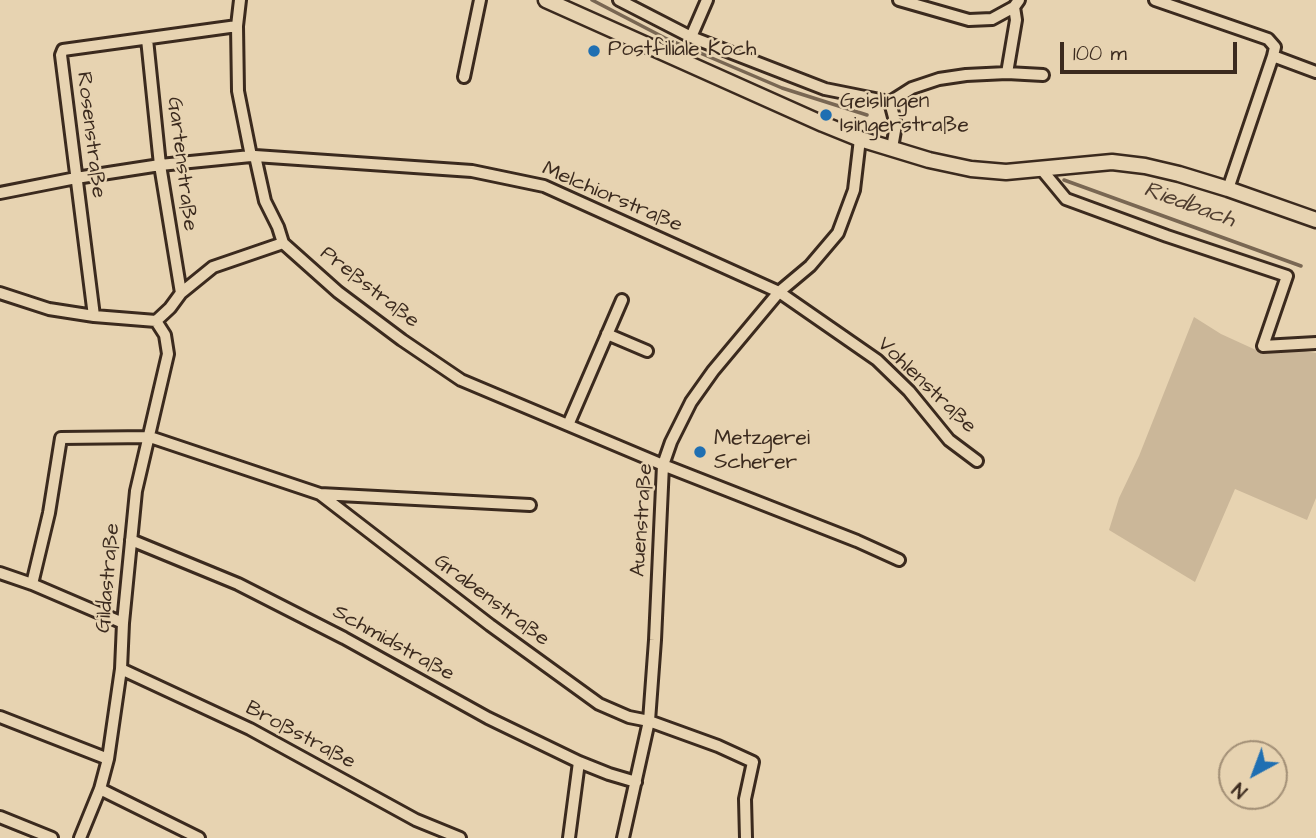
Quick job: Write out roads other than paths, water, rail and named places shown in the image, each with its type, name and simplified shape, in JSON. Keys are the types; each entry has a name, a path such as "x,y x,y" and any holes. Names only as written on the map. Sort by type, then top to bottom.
{"street":[{"name":"Preßstraße","path":"240,0 237,26 239,91 265,201 283,243 338,292 461,380 899,560"},
{"path":"464,78 481,0"},
{"path":"546,0 577,5 738,87 860,139 929,160 971,169 1006,172 1112,162 1145,166 1228,189 1316,220"},
{"path":"619,0 691,37 824,89 890,102 912,88 939,79 1007,73 1044,75"},
{"path":"691,37 707,0"},
{"path":"899,0 969,20 992,19 1017,3"},
{"path":"1155,0 1268,39 1275,47 1228,189"},
{"path":"1007,73 1017,3"},
{"name":"Rosenstraße","path":"94,316 61,55 63,50 237,26"},
{"name":"Gartenstraße","path":"147,39 160,165 180,293"},
{"path":"1273,56 1316,72"},
{"path":"890,102 896,125 892,148"},
{"name":"Auenstraße","path":"623,838 649,721 656,640 663,465 691,402 713,371 779,292 810,266 838,233 854,190 860,139"},
{"name":"Melchiorstraße","path":"0,193 160,165 253,156 472,171 544,186 779,292"},
{"path":"1042,170 1066,198 1167,236 1287,276 1263,346 1316,343"},
{"path":"0,293 48,309 156,321 170,308 180,293 213,267 283,243"},
{"name":"Vohlenstraße","path":"779,292 877,360 909,391 949,440 977,461"},
{"path":"568,425 622,300"},
{"name":"Gildastraße","path":"80,838 100,789 108,759 121,669 136,491 168,354 164,335 156,321"},
{"path":"607,334 647,351"},
{"name":"Grabenstraße","path":"32,584 49,513 61,438 150,437 320,494 530,505"},
{"name":"Grabenstraße","path":"320,494 598,704 718,746 753,762 745,799 746,838"},
{"name":"Schmidstraße","path":"131,540 238,584 344,638 488,718 579,762 636,782"},
{"path":"0,573 123,623"},
{"name":"Broßstraße","path":"121,669 250,729 416,820 460,838"},
{"path":"0,717 108,759"},
{"path":"569,838 579,762"},
{"path":"100,789 199,838"},
{"path":"0,817 52,838"}],"waterway":[{"name":"Riedbach","path":"592,0 665,38 782,88 867,115"},
{"name":"Riedbach","path":"1064,180 1301,266"}],"place":[{"name":"Postfiliale Koch","path":"594,51"},
{"name":"Geislingen Isingerstraße","path":"826,115"},
{"name":"Metzgerei Scherer","path":"700,452"}]}
